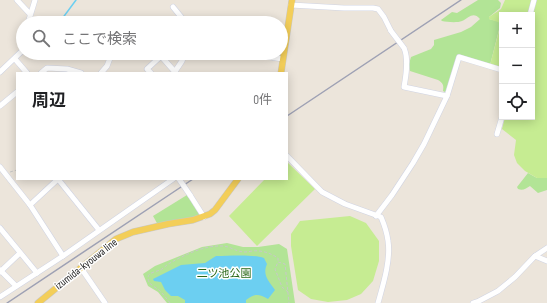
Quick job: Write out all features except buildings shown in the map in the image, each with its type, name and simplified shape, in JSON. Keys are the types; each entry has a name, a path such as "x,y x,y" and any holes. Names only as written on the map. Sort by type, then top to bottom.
{"main road":[{"path":"288,25 292,3"},
{"path":"281,72 282,60"},
{"name":"izumida-kyouwa line","path":"38,303 116,239 133,232 193,220 210,214 215,210 237,180"}],"street":[{"path":"17,0 30,14 35,0"},
{"path":"531,12 534,0"},
{"path":"292,3 344,8 378,9 406,52 404,87 447,96"},
{"path":"173,7 180,16"},
{"path":"376,216 414,163 447,96 460,57 499,69"},
{"path":"0,72 15,59 26,72"},
{"path":"102,72 107,66 109,60"},
{"path":"149,72 147,69 157,60"},
{"path":"164,60 175,72 182,60"},
{"path":"42,72 47,68 67,69 78,72"},
{"path":"0,106 16,93"},
{"path":"498,134 501,120"},
{"path":"288,157 322,192 345,204 381,217 388,241 388,259 378,303"},
{"path":"0,167 30,205 63,256"},
{"path":"30,205 57,180"},
{"path":"59,180 99,230"},
{"path":"0,297 63,256 172,180"},
{"path":"180,180 204,217"},
{"path":"0,228 37,273"},
{"path":"473,303 498,292 516,277 535,256 547,248"},
{"path":"16,286 0,271 20,253"},
{"path":"535,256 547,260"},
{"path":"81,268 105,303"}],"path":[{"path":"4,173 16,170"},
{"path":"170,303 159,290 149,282 149,275 188,254 211,247 223,246 236,251 244,252 257,250 274,254 278,258 275,269 282,287 288,292"},
{"path":"278,262 285,264 289,303"}],"green space":[{"path":"478,0 498,0 501,3 500,8 489,17 489,19 499,22 499,30 490,65 458,56 447,90 445,92 443,91 443,84 441,82 410,71 409,64 411,57 431,49 434,45 434,40 461,32 471,27 480,19 473,15 457,22 447,22 441,20 452,12 457,13"},
{"path":"505,0 547,0 547,178 537,178 525,171 517,163 514,155 516,140 502,129 504,120 535,120 535,12 499,12 499,22 489,19 489,17 501,9"},
{"path":"499,31 499,68 490,65"},
{"path":"288,163 315,189 257,246 229,216 264,180 288,180"},
{"path":"528,173 537,178 547,178 547,190 538,193 530,186 523,190 518,189 517,187"},
{"path":"187,195 201,217 158,225 153,216"},
{"path":"350,216 366,223 379,241 379,261 373,281 361,294 347,300 328,302 311,299 298,290 291,246 291,234 300,221"},
{"name":"二ツ池公園","path":"227,243 243,247 258,247 279,244 287,249 295,303 167,303 158,292 148,286 143,274 155,266 202,247"}],"water":[{"path":"216,256 247,256 264,258 267,264 265,271 266,275 275,290 268,299 255,295 246,300 246,303 185,303 185,300 178,296 171,296 165,290 161,282 154,281 153,279 181,265 205,263"}],"waterway":[{"path":"64,16 76,0"}],"railway":[{"path":"288,115 461,0"},
{"path":"7,303 192,180"}]}
